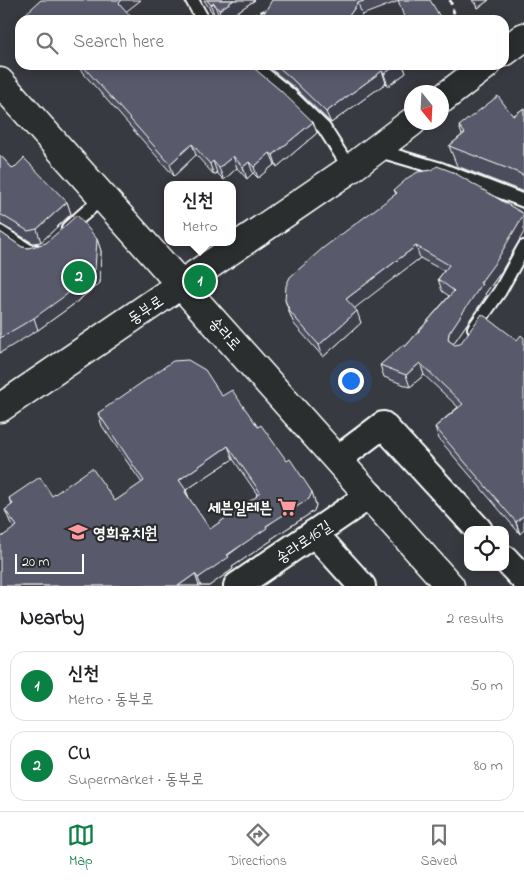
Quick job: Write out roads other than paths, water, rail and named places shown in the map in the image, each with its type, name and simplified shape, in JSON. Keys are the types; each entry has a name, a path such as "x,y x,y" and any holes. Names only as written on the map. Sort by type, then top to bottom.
{"main road":[{"path":"509,48 524,37"},
{"path":"449,94 480,70"},
{"name":"송라로","path":"0,82 450,586"},
{"name":"동부로","path":"0,408 350,170 404,128"}],"street":[{"path":"338,459 383,425 475,526"},
{"name":"송라로16길","path":"237,586 370,495"},
{"path":"314,533 362,586"},
{"path":"509,563 524,579"}],"lane":[{"path":"192,0 200,15"},
{"path":"258,70 290,95 324,128 350,170"},
{"path":"376,150 442,169 524,201"},
{"path":"59,236 103,196"},
{"path":"0,232 32,252 45,249"},
{"path":"468,337 500,291 524,247"}],"place":[{"name":"CU","path":"79,277"},
{"name":"신천","path":"200,281"},
{"name":"세븐일레븐","path":"287,507"},
{"name":"영희유치원","path":"78,532"}]}
